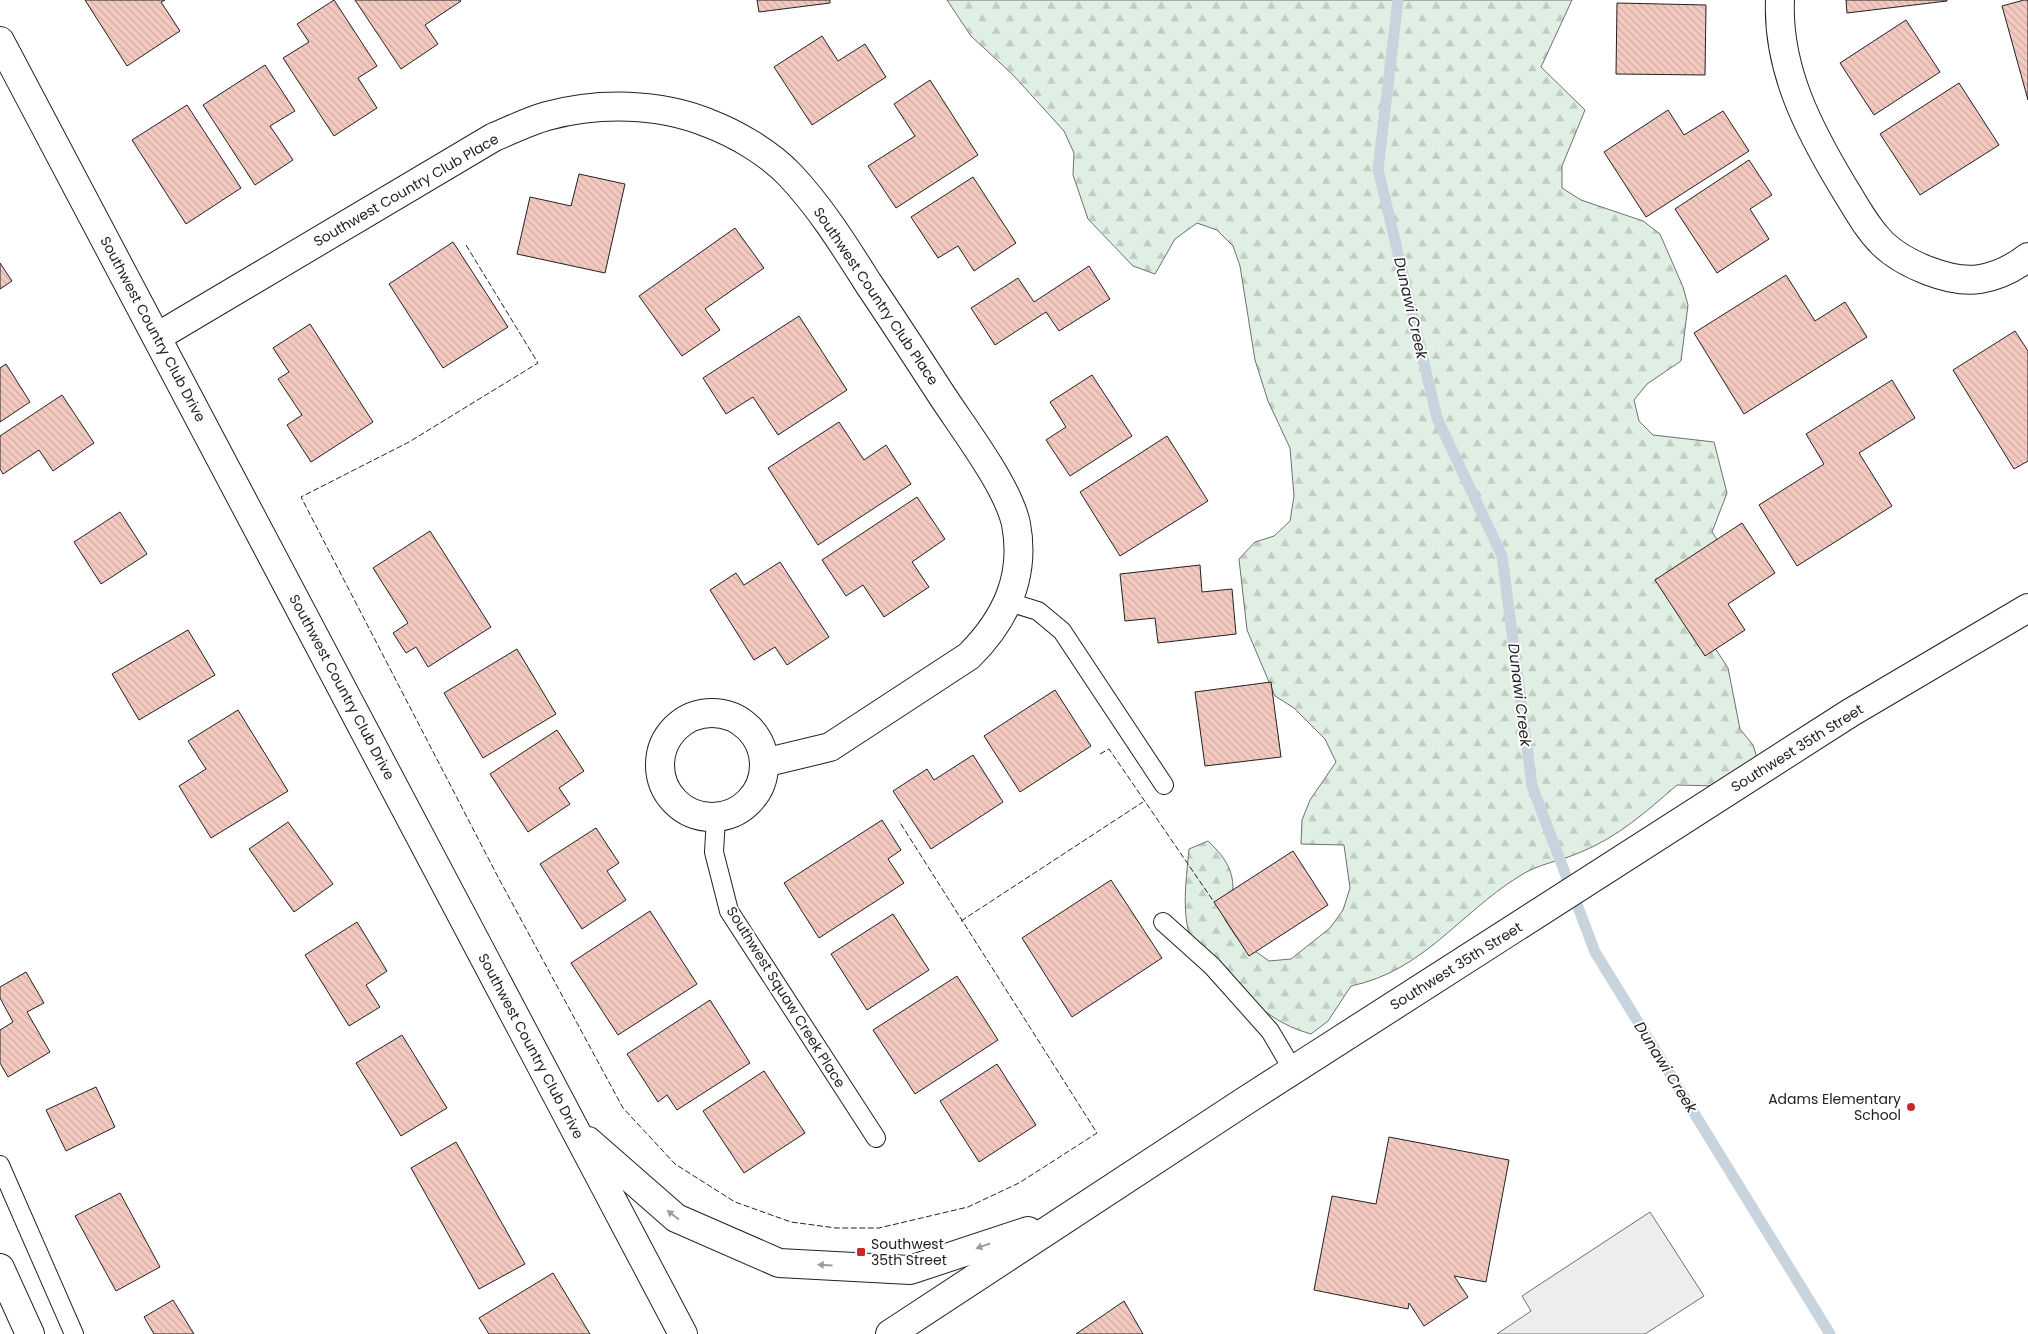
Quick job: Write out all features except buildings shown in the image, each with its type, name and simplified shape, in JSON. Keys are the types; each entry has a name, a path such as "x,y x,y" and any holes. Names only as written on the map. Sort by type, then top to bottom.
{"street":[{"path":"1780,0 1783,46 1792,84 1814,139 1866,225 1884,245 1917,267 1955,278 1979,279 2013,268 2028,257"},
{"name":"Southwest Country Club Drive","path":"0,41 683,1334"},
{"name":"Southwest Country Club Place","path":"157,337 494,137 547,116 604,106 661,109 708,123 759,150 788,174 825,216 976,448 1007,498 1016,523 1019,550 1016,576 1009,602 988,637 961,661 830,747 764,763"},
{"name":"Southwest 35th Street","path":"897,1332 1062,1219 1850,713 2028,608"},
{"path":"703,713 720,713 738,719 751,731 761,746 764,763 762,779 756,794 745,806 731,814 716,818 698,816 682,809 669,796 661,781 659,763 663,745 672,730 686,719 703,713"},
{"path":"575,1129 676,1218 779,1263 910,1270 1062,1219"},
{"path":"0,1268 30,1334"}],"lane":[{"path":"1009,602 1038,611 1062,631 1164,785"},
{"name":"Southwest Squaw Creek Place","path":"716,818 714,852 729,911 876,1138"},
{"path":"1163,922 1212,966 1270,1031 1293,1070"},
{"path":"0,1165 74,1334"}],"green space":[{"path":"947,0 1572,0 1541,67 1585,110 1562,166 1562,188 1581,200 1643,221 1660,234 1683,287 1688,305 1681,361 1647,384 1634,400 1639,421 1653,435 1714,442 1727,493 1712,532 1724,550 1672,606 1717,651 1728,668 1740,729 1753,745 1759,764 1719,786 1677,785 1632,823 1595,846 1526,872 1497,892 1420,955 1376,979 1351,986 1328,1021 1311,1034 1291,1027 1274,1018 1207,965 1198,955 1188,930 1185,903 1189,849 1208,841 1224,859 1232,877 1233,887 1225,920 1237,938 1269,961 1291,959 1330,928 1343,910 1350,888 1344,845 1301,844 1302,820 1310,800 1336,762 1325,739 1294,708 1275,696 1247,630 1239,559 1255,542 1274,536 1290,521 1294,496 1290,448 1268,401 1255,360 1240,266 1233,246 1217,230 1197,223 1175,239 1155,274 1133,266 1088,219 1073,175 1074,153 1064,131 1013,75 971,36"}],"shaded area":[{"path":"1650,1212 1704,1296 1645,1334 1497,1334 1531,1311 1522,1296"}],"waterway":[{"name":"Dunawi Creek","path":"1398,0 1378,169 1437,418 1502,556 1532,786 1595,952 1830,1334"}],"fence":[{"path":"466,245 538,363 409,442 301,497 498,877 623,1108 675,1164 735,1202 791,1222 836,1228 879,1228 968,1207 1019,1183 1097,1133 899,821"},
{"path":"1100,754 1109,749 1214,902"},
{"path":"961,921 1143,802"}],"place":[{"name":"Adams Elementary School","path":"1911,1107"},
{"name":"Southwest 35th Street","path":"861,1252"}]}
